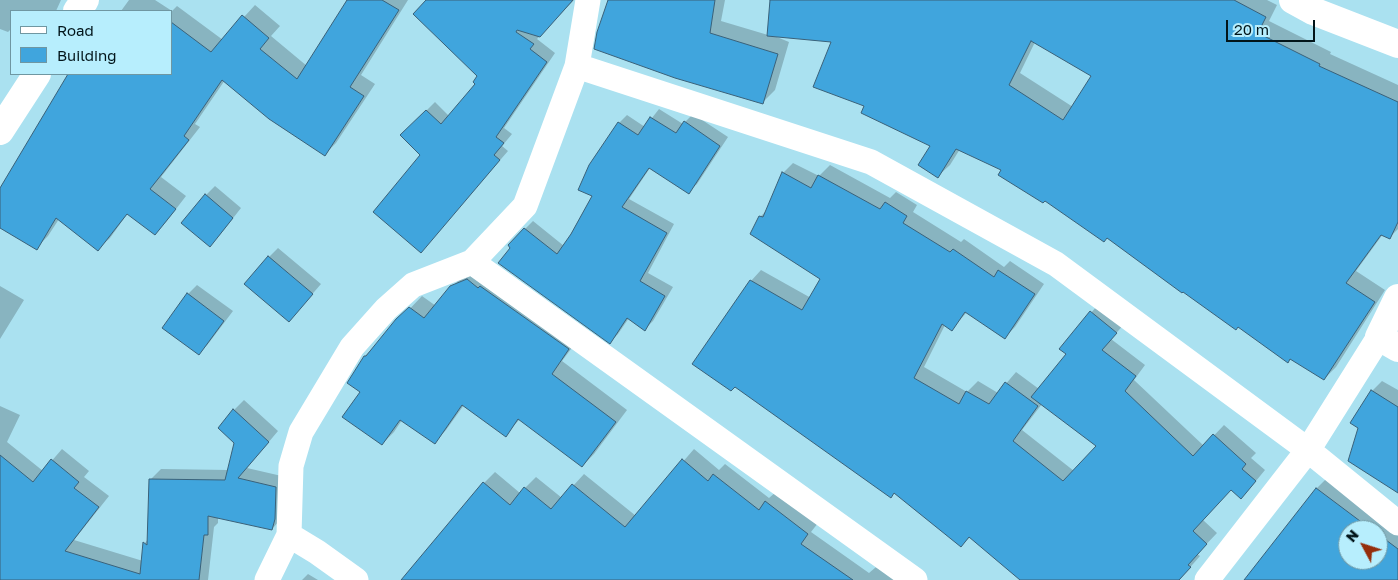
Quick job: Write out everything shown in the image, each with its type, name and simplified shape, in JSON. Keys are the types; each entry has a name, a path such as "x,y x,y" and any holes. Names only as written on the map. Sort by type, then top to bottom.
{"street":[{"path":"268,580 288,535 291,466 301,432 352,346 386,309 413,285 472,262 525,206 577,66 588,0"},
{"path":"1293,0 1313,11 1398,44"},
{"path":"577,66 871,162 1056,264 1308,450 1398,523"},
{"path":"0,131 36,75"},
{"path":"472,262 915,580"},
{"path":"1207,580 1389,343 1398,298"},
{"path":"288,535 356,580"}],"building":[{"path":"347,0 382,0 399,10 350,87 364,96 325,156 269,119 222,80 184,136 189,140 150,189 176,209 155,235 127,214 98,251 56,218 37,250 0,228 0,188 67,75 172,75 172,23 211,52 242,15 269,38 260,49 297,79"},
{"path":"426,0 573,0 540,37 517,30 516,32 534,44 530,49 547,62 496,137 504,143 494,155 500,160 421,253 373,212 420,155 400,135 426,110 441,124 475,84 473,82 477,76 413,14"},
{"path":"608,0 715,0 710,33 778,54 763,104 675,78 594,49 597,32"},
{"path":"770,0 1234,0 1266,17 1258,33 1320,64 1319,66 1398,102 1398,222 1390,239 1381,235 1346,283 1375,302 1324,380 1290,359 1288,363 1238,327 1236,330 1107,238 1104,242 1045,201 1043,203 998,175 1001,170 956,149 938,178 918,165 930,146 861,113 864,106 813,87 831,42 767,36","holes":["1031,41 1091,76 1063,120 1009,85"]},
{"path":"650,117 676,133 684,121 720,146 689,194 649,168 622,207 667,233 640,281 665,296 645,331 627,318 610,344 498,263 510,248 508,245 524,228 557,254 571,234 592,196 578,190 589,165 618,122 638,135"},
{"path":"782,172 811,188 818,175 880,209 885,202 907,216 903,223 950,252 953,249 994,277 998,270 1035,294 1005,339 965,312 952,331 942,324 914,378 959,404 966,391 989,404 1005,382 1038,406 1013,441 1063,481 1096,446 1031,397 1066,354 1059,349 1090,311 1117,333 1102,350 1136,376 1125,391 1193,456 1213,434 1246,464 1242,469 1256,481 1241,499 1231,490 1193,531 1207,544 1188,565 1191,567 1179,580 1020,580 969,537 961,547 894,493 891,498 735,387 731,391 692,364 750,280 802,310 820,279 750,234 759,216 763,217"},
{"path":"205,194 233,218 210,247 181,223"},
{"path":"268,256 313,294 289,322 244,284"},
{"path":"467,279 478,288 480,286 569,349 552,374 616,422 582,467 518,419 506,437 462,405 435,444 400,420 382,445 342,417 360,392 347,383 364,356 366,356 396,319 409,307 424,318 450,286"},
{"path":"187,293 224,321 199,355 162,328"},
{"path":"1371,390 1398,407 1398,493 1348,461 1358,428 1350,423"},
{"path":"233,409 269,442 238,478 276,487 275,519 272,530 208,516 208,535 204,535 199,580 0,580 0,455 33,482 51,459 79,482 74,488 99,507 65,551 140,574 143,542 147,545 149,479 225,480 234,443 218,428"},
{"path":"682,459 708,481 713,474 759,510 765,501 808,534 801,544 853,580 401,580 483,482 510,505 524,487 551,509 572,484 625,527"},
{"path":"1316,488 1359,520 1338,520 1338,570 1388,570 1388,542 1398,549 1398,580 1244,580"}]}
